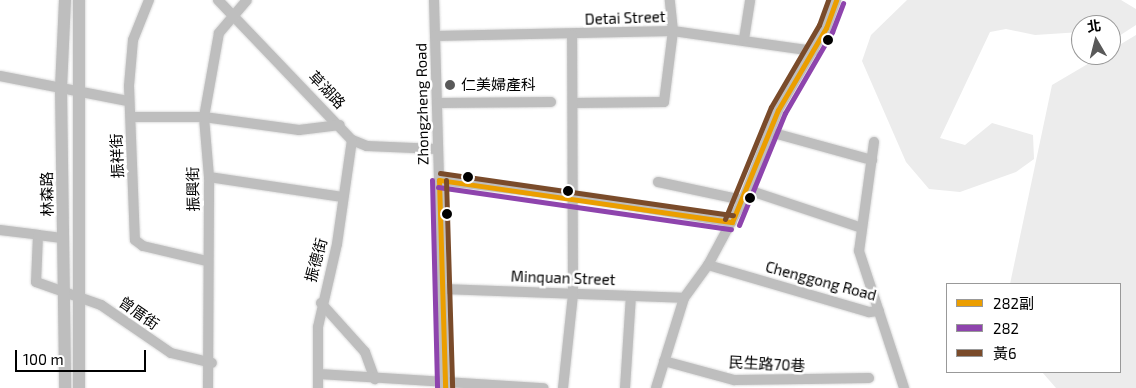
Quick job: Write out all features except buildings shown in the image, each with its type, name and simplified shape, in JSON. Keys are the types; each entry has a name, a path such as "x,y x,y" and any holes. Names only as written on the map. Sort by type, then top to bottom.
{"main road":[{"name":"林森路","path":"65,0 61,88 64,238 79,388"},
{"name":"林森路","path":"65,388 71,293 79,0"}],"street":[{"name":"振祥街","path":"149,0 133,40 128,101 131,117 135,240 142,246 207,260"},
{"name":"草湖路","path":"218,0 340,125 352,140"},
{"name":"振興街","path":"208,388 212,364 207,260 209,177 204,118 219,33 247,0"},
{"path":"573,103 664,102 673,31 670,0"},
{"path":"744,39 750,0"},
{"path":"656,388 684,298 708,265 746,195 778,110 814,51 836,0"},
{"name":"Zhongzheng Road","path":"434,2 445,385"},
{"name":"Detai Street","path":"435,36 572,35 673,31 744,39 814,51"},
{"path":"563,388 572,294 572,35"},
{"path":"0,76 128,101"},
{"path":"438,103 551,102"},
{"path":"131,117 204,118 299,130 340,125"},
{"path":"770,132 872,160"},
{"path":"352,140 367,146 437,149"},
{"name":"振德街","path":"318,388 321,303 337,244 352,140"},
{"path":"874,142 860,227 859,250 879,311"},
{"path":"209,177 343,197"},
{"path":"439,180 573,196 732,222"},
{"path":"658,182 746,195 860,227"},
{"path":"0,230 64,238"},
{"name":"曾厝街","path":"38,235 36,282 101,305 171,353 212,364"},
{"name":"Chenggong Road","path":"708,265 869,312 879,311 904,388"},
{"name":"Minquan Street","path":"441,289 684,298"},
{"path":"625,388 631,296"},
{"path":"321,303 365,352 375,379"},
{"name":"民生路70巷","path":"664,361 734,380 869,378"},
{"path":"319,374 445,385 544,388"}],"shaded area":[{"path":"907,0 1121,0 1136,9 1136,25 1121,35 1121,15 1071,15 1071,33 1035,35 1006,29 990,32 940,138 965,145 992,123 1033,135 1034,159 1016,172 960,192 929,189 906,162 862,61 871,35"},
{"path":"1136,35 1136,388 1056,388 1043,373 1121,373 1121,283 1010,283 1052,85 1086,65 1121,65 1121,44"}],"transit line":[{"name":"黃6","path":"725,219 771,107 819,25 828,0"},
{"name":"282副","path":"732,222 778,110 826,28 836,0"},
{"name":"282","path":"739,225 785,113 832,32 843,3"},
{"name":"黃6","path":"440,173 733,215"},
{"name":"282","path":"432,180 437,388"},
{"name":"282副","path":"439,180 732,222"},
{"name":"282副","path":"439,180 445,388"},
{"name":"黃6","path":"446,180 452,388"},
{"name":"282","path":"438,187 731,229"}],"place":[{"name":"仁美婦產科","path":"450,85"}]}
